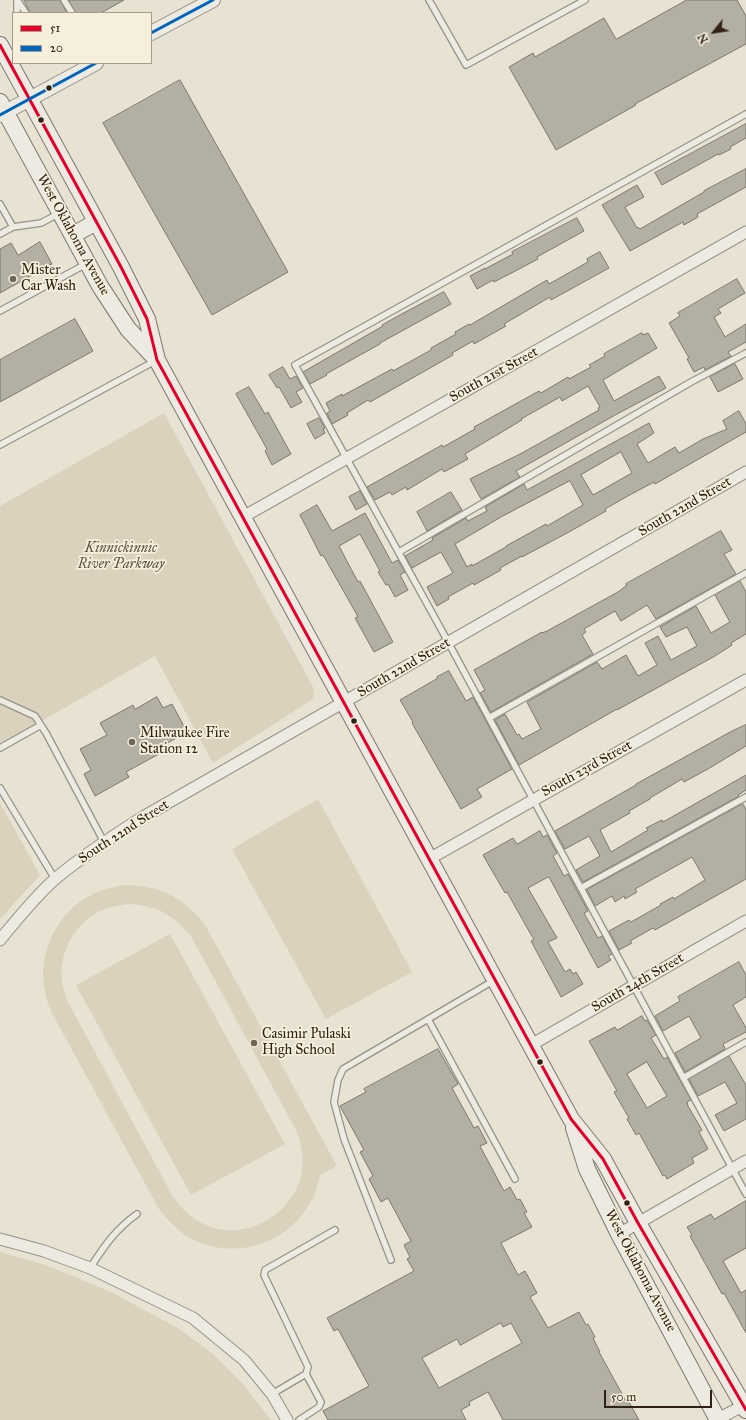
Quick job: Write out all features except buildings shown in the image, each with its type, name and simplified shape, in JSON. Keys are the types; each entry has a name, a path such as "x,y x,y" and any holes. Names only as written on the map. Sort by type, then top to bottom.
{"main road":[{"name":"West Oklahoma Avenue","path":"0,45 147,319 157,360"},
{"name":"West Oklahoma Avenue","path":"2,110 72,236 128,329 157,360 571,1119 603,1159 638,1223 745,1406"},
{"path":"72,236 96,222"},
{"name":"West Oklahoma Avenue","path":"571,1119 587,1169 619,1234 718,1420"}],"street":[{"path":"152,32 212,0"},
{"path":"2,110 30,99 91,64"},
{"name":"South 21st Street","path":"243,517 746,232"},
{"name":"South 22nd Street","path":"0,940 18,918 55,879 104,842 149,813 745,476"},
{"name":"South 23rd Street","path":"429,859 746,680"},
{"name":"South 24th Street","path":"531,1045 746,921"},
{"path":"619,1234 746,1161"},
{"path":"0,1239 44,1251 90,1268 193,1318 244,1360 272,1394 287,1420"},
{"path":"718,1420 745,1406"}],"lane":[{"path":"17,0 17,12"},
{"path":"17,0 25,12"},
{"path":"64,0 71,12"},
{"path":"429,0 466,65 585,0"},
{"path":"746,114 295,365 489,718 746,1194"},
{"path":"0,204 13,227"},
{"path":"0,234 13,227 41,223 60,213"},
{"path":"0,311 88,263"},
{"path":"398,552 691,382 746,353"},
{"path":"0,445 157,360"},
{"path":"489,718 746,573"},
{"path":"0,700 35,716 104,842"},
{"path":"0,748 41,725"},
{"path":"0,788 55,879"},
{"path":"581,888 746,797"},
{"path":"391,1260 344,1140 334,1102 338,1080 343,1069 495,980"},
{"path":"428,1019 515,1178"},
{"path":"683,1078 746,1042"},
{"path":"90,1268 113,1234 124,1223 137,1214"},
{"path":"272,1394 306,1374 308,1367 264,1275 265,1270 334,1230"},
{"path":"299,1420 319,1407 321,1402 306,1374"}],"green space":[{"name":"Kinnickinnic River Parkway","path":"164,413 313,687 313,699 213,763 155,656 0,745 0,506"},
{"path":"318,799 412,972 326,1019 232,849"},
{"path":"0,803 40,875 0,919"},
{"path":"124,885 148,887 168,894 187,906 204,923 337,1166 320,1175 313,1198 303,1214 281,1234 267,1241 253,1246 238,1248 222,1248 207,1245 186,1236 169,1221 159,1209 49,1007 43,980 47,948 53,933 72,908 85,898 108,888","holes":["126,904 139,905 164,912 184,928 191,936 298,1134 302,1165 301,1176 295,1191 287,1204 276,1214 262,1223 248,1228 233,1230 217,1229 194,1218 176,1201 64,993 62,964 69,942 83,923 102,910"]},
{"path":"170,934 285,1144 191,1195 76,985"},
{"path":"0,1252 46,1265 111,1292 178,1328 213,1354 243,1384 271,1420 0,1420"}],"transit line":[{"name":"20","path":"152,32 213,0"},
{"name":"51","path":"0,45 121,267 147,319 157,360 571,1119 603,1159 638,1223 746,1410"},
{"name":"20","path":"0,115 94,64"}],"place":[{"name":"Mister Car Wash","path":"13,279"},
{"name":"Milwaukee Fire Station 12","path":"132,742"},
{"name":"Casimir Pulaski High School","path":"254,1043"}]}
